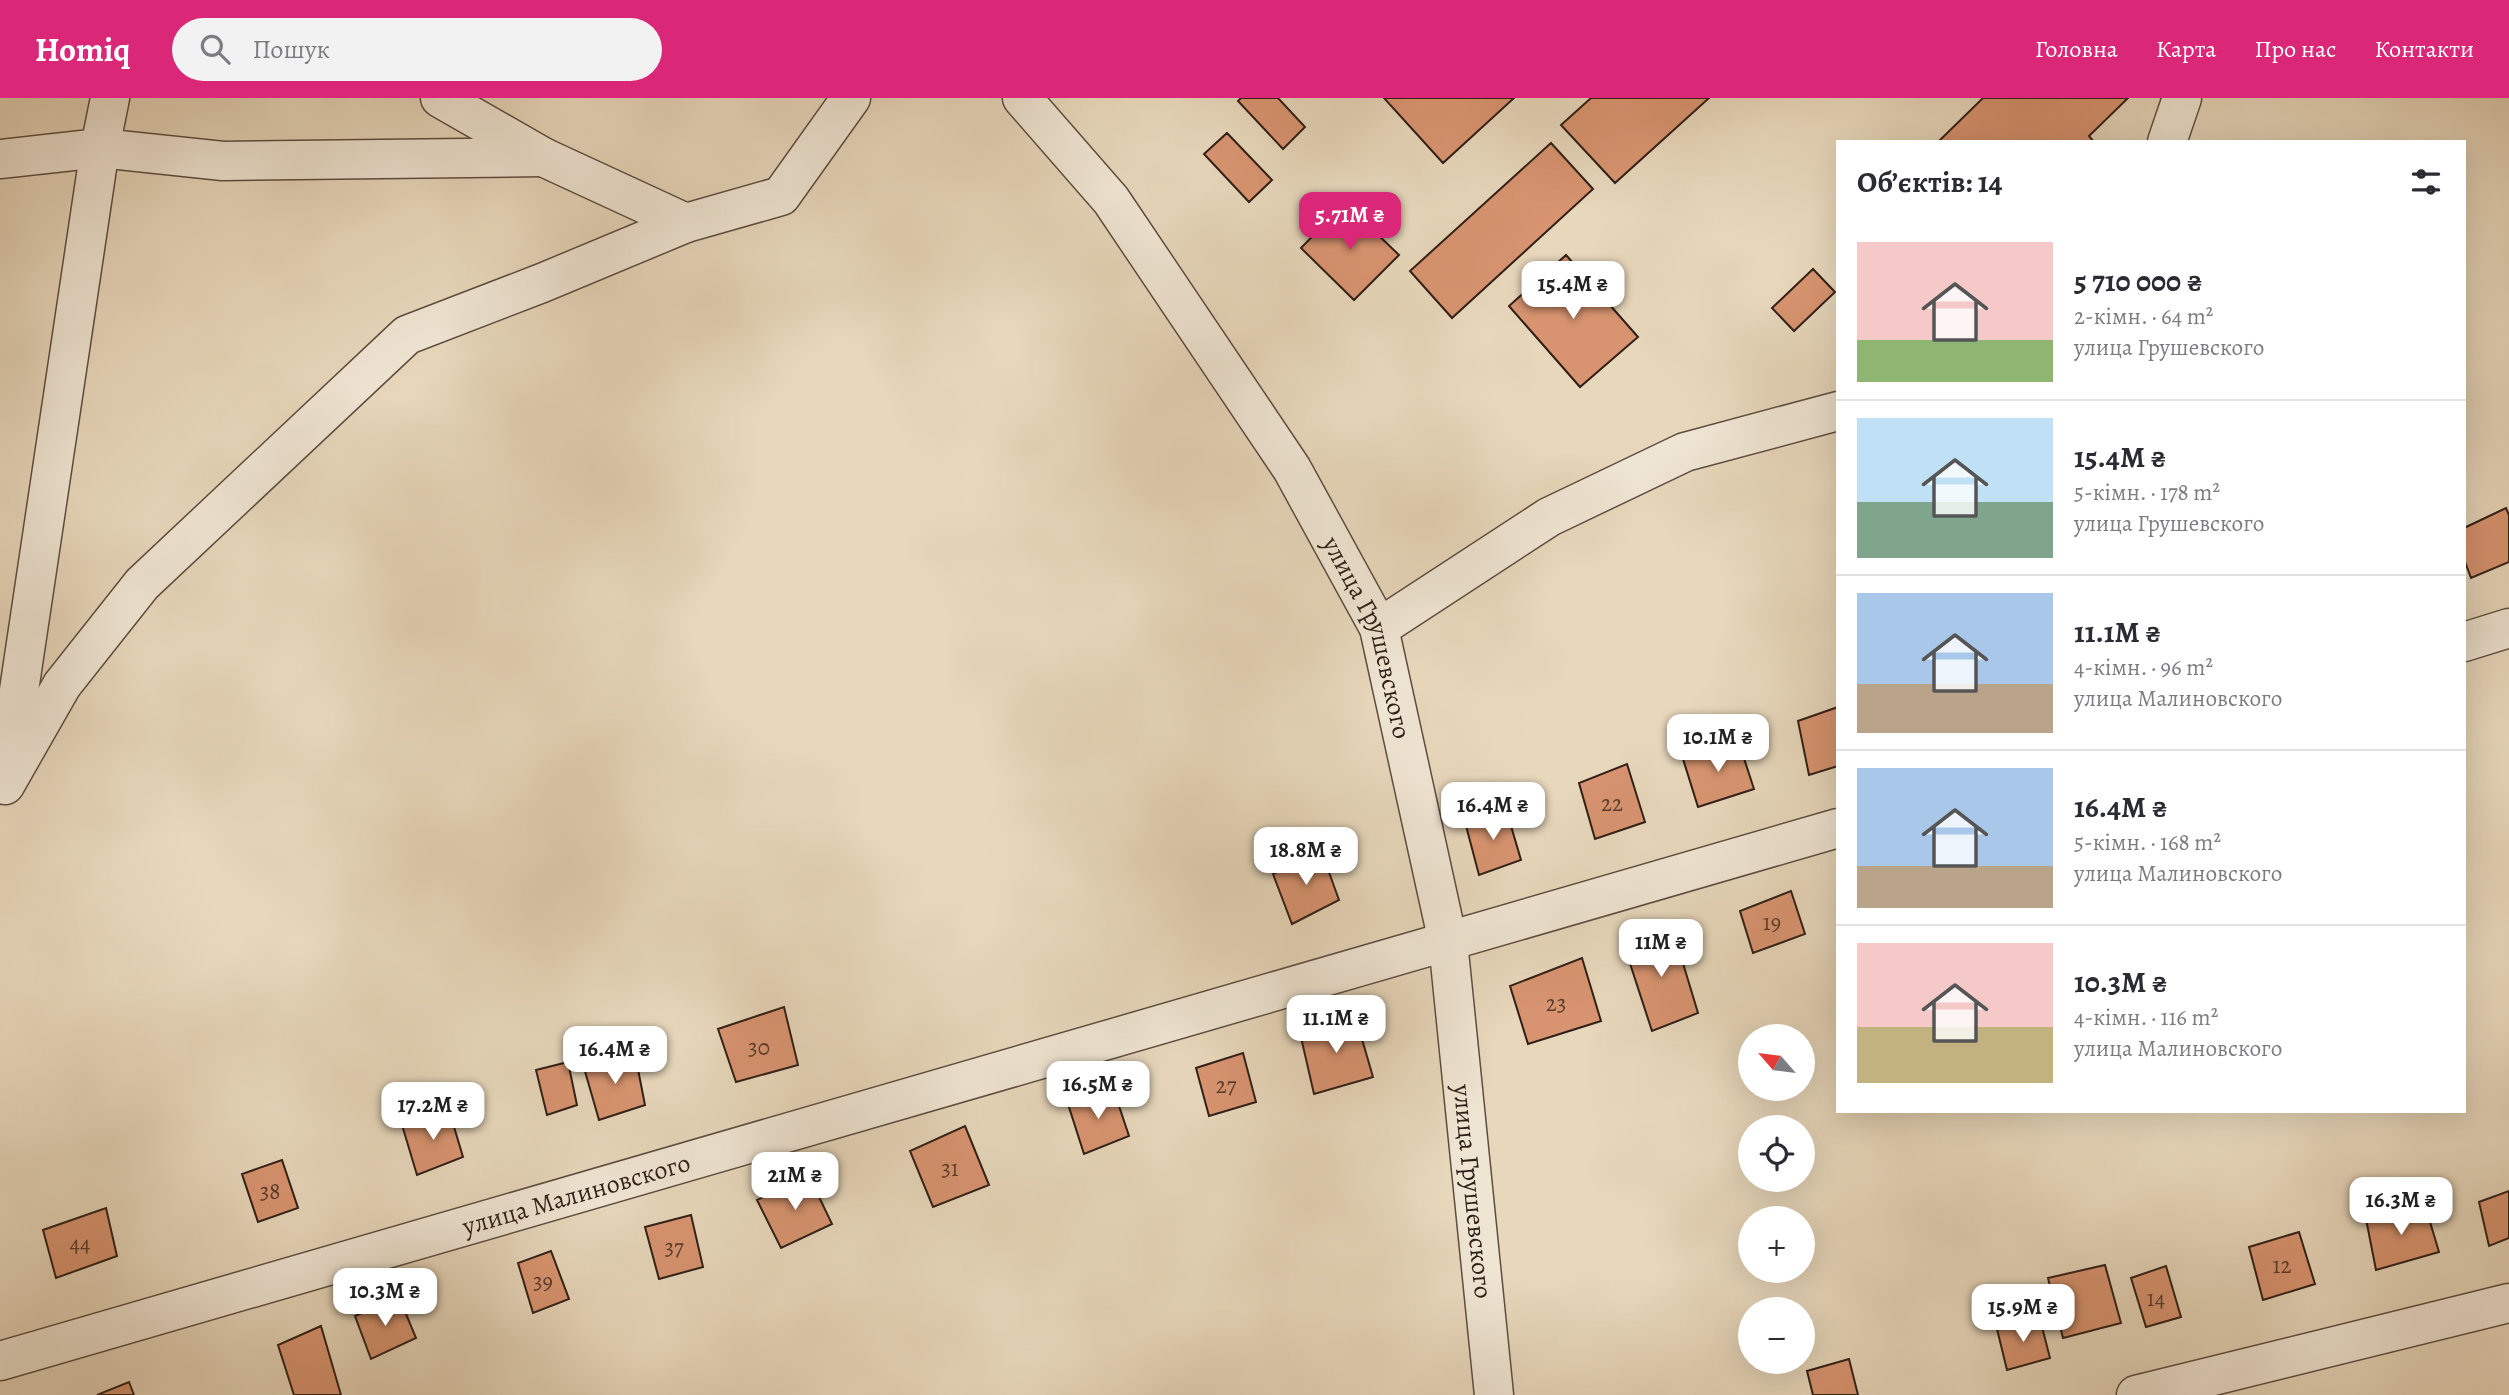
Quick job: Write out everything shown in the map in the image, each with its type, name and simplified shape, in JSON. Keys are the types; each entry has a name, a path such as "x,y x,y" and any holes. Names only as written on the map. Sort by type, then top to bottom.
{"street":[{"path":"2,792 100,148 110,98"},
{"path":"440,98 543,157 686,223"},
{"path":"2,792 62,685 142,584 407,335 686,223 781,196 850,98"},
{"name":"улица Грушевского","path":"1022,98 1111,200 1292,470 1379,628 1448,942 1494,1395"},
{"path":"2168,140 2182,98"},
{"path":"0,159 100,148 223,161 543,157"},
{"path":"1379,628 1549,517 1685,452 1836,412"},
{"path":"2466,641 2509,628"},
{"name":"улица Малиновского","path":"0,1361 1836,829"},
{"path":"2136,1395 2509,1303"}],"building":[{"path":"1241,98 1278,98 1305,127 1283,149 1238,101"},
{"path":"1384,98 1514,98 1443,163"},
{"path":"1591,98 1709,98 1615,183 1561,125"},
{"path":"1983,98 2128,98 2089,136 2092,140 1940,140"},
{"path":"1227,133 1272,180 1249,202 1204,154"},
{"path":"1551,143 1593,189 1452,318 1410,271"},
{"path":"1345,203 1399,255 1354,300 1301,248"},
{"path":"1566,255 1638,337 1580,387 1509,306"},
{"path":"1813,269 1835,292 1794,331 1772,308"},
{"path":"2506,508 2509,515 2509,562 2471,578 2466,564 2466,527"},
{"path":"1836,708 1836,767 1809,775 1798,721"},
{"path":"1738,740 1754,789 1698,807 1683,759"},
{"path":"1627,764 1645,822 1595,839 1579,783"},
{"path":"1506,809 1521,860 1479,875 1465,822"},
{"path":"1321,850 1339,900 1292,924 1273,874"},
{"path":"1791,891 1805,934 1753,953 1740,911"},
{"path":"1672,927 1698,1013 1652,1031 1624,945"},
{"path":"1582,958 1601,1021 1528,1044 1510,986"},
{"path":"784,1007 798,1065 736,1082 718,1029"},
{"path":"1355,1015 1373,1077 1314,1094 1300,1033"},
{"path":"1243,1053 1256,1102 1209,1116 1196,1068"},
{"path":"635,1054 645,1105 599,1120 584,1068"},
{"path":"568,1062 577,1105 547,1115 536,1070"},
{"path":"1113,1088 1129,1136 1084,1154 1068,1104"},
{"path":"449,1110 463,1157 417,1175 402,1125"},
{"path":"965,1126 989,1185 933,1207 910,1151"},
{"path":"282,1160 298,1208 258,1222 242,1174"},
{"path":"809,1176 832,1224 781,1248 757,1200"},
{"path":"2509,1191 2509,1238 2489,1246 2479,1202"},
{"path":"2425,1205 2439,1252 2376,1270 2366,1219"},
{"path":"106,1208 117,1256 56,1278 43,1230"},
{"path":"691,1215 703,1267 659,1279 645,1227"},
{"path":"2299,1232 2315,1284 2263,1300 2249,1247"},
{"path":"551,1251 569,1299 533,1313 518,1263"},
{"path":"2105,1265 2121,1323 2063,1338 2048,1278"},
{"path":"2166,1266 2181,1317 2146,1327 2131,1278"},
{"path":"399,1297 416,1338 371,1359 355,1316"},
{"path":"2040,1319 2050,1358 2007,1370 1997,1329"},
{"path":"321,1326 341,1395 294,1395 278,1345"},
{"path":"1849,1359 1858,1395 1813,1395 1808,1374 1815,1374 1815,1369"},
{"path":"129,1382 134,1395 97,1395"}]}
